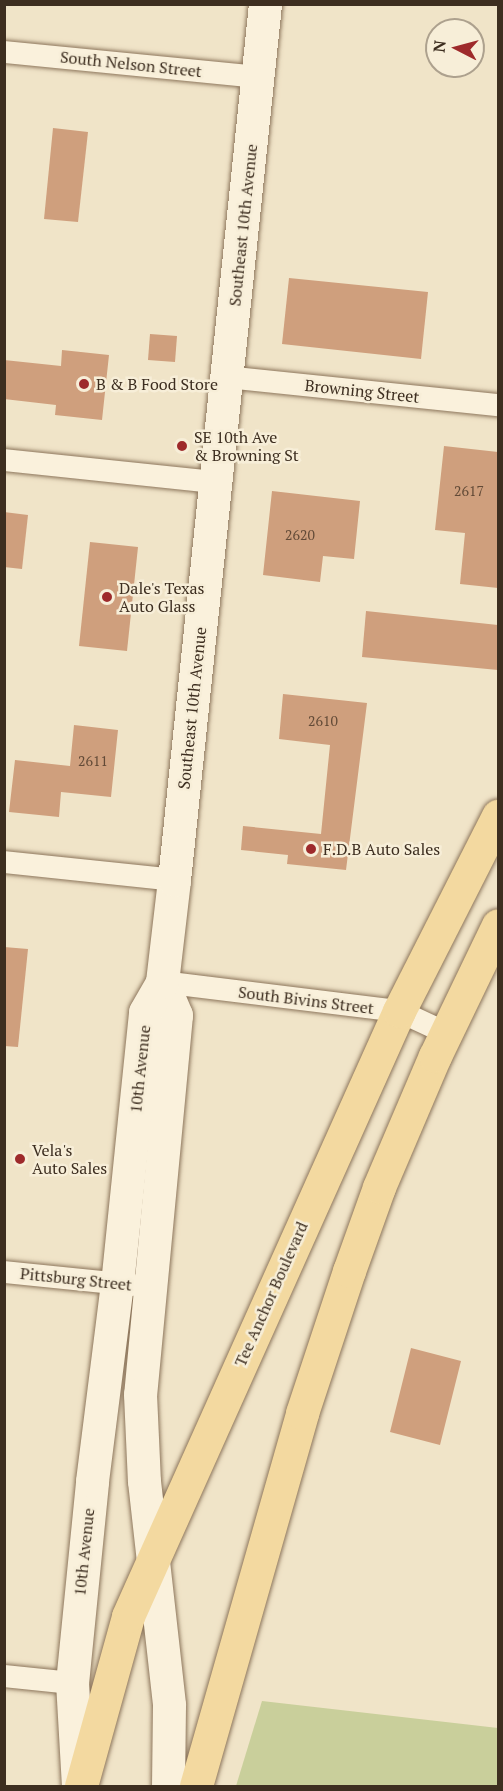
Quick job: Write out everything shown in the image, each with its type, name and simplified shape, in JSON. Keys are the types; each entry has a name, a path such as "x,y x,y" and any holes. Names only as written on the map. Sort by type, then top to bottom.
{"main road":[{"name":"Southeast 10th Avenue","path":"162,982 265,4"},
{"name":"Tee Anchor Boulevard","path":"80,1786 112,1664 153,1560 399,1011 498,816"},
{"path":"196,1786 324,1342 379,1187 446,1033 498,925"},
{"name":"10th Avenue","path":"80,1786 72,1683 92,1481 133,1286 176,1015 162,982"},
{"name":"10th Avenue","path":"133,1286 153,1560 169,1705 168,1786"}],"street":[{"name":"South Nelson Street","path":"4,52 258,77"},
{"name":"Browning Street","path":"226,377 498,405"},
{"path":"4,460 215,482"},
{"path":"4,862 174,880"},
{"name":"South Bivins Street","path":"162,982 399,1011 446,1033"},
{"name":"Pittsburg Street","path":"4,1272 133,1286"},
{"path":"4,1676 72,1683"}],"green space":[{"path":"262,1701 498,1728 498,1786 236,1786"}],"building":[{"path":"53,128 88,132 78,222 44,219"},
{"path":"289,278 428,292 421,359 282,344"},
{"path":"150,334 177,336 175,362 148,360"},
{"path":"62,350 109,355 102,420 55,415 56,405 4,399 4,360 61,366"},
{"path":"444,446 498,452 498,588 460,584 465,533 435,530"},
{"path":"272,491 360,501 354,559 323,556 320,582 263,575"},
{"path":"4,512 28,515 22,569 4,567"},
{"path":"90,542 138,547 127,651 79,646"},
{"path":"366,611 498,625 498,670 362,657"},
{"path":"283,694 367,703 346,870 287,864 288,855 241,850 243,826 321,834 330,745 279,739"},
{"path":"74,725 118,730 111,797 61,792 59,817 9,812 15,760 70,766"},
{"path":"4,947 28,949 18,1047 4,1046"},
{"path":"411,1348 461,1361 440,1445 390,1432"}],"place":[{"name":"B & B Food Store","path":"84,384"},
{"name":"SE 10th Ave & Browning St","path":"182,446"},
{"name":"Dale's Texas Auto Glass","path":"107,597"},
{"name":"F.D.B Auto Sales","path":"311,849"},
{"name":"Vela's Auto Sales","path":"20,1159"}]}
